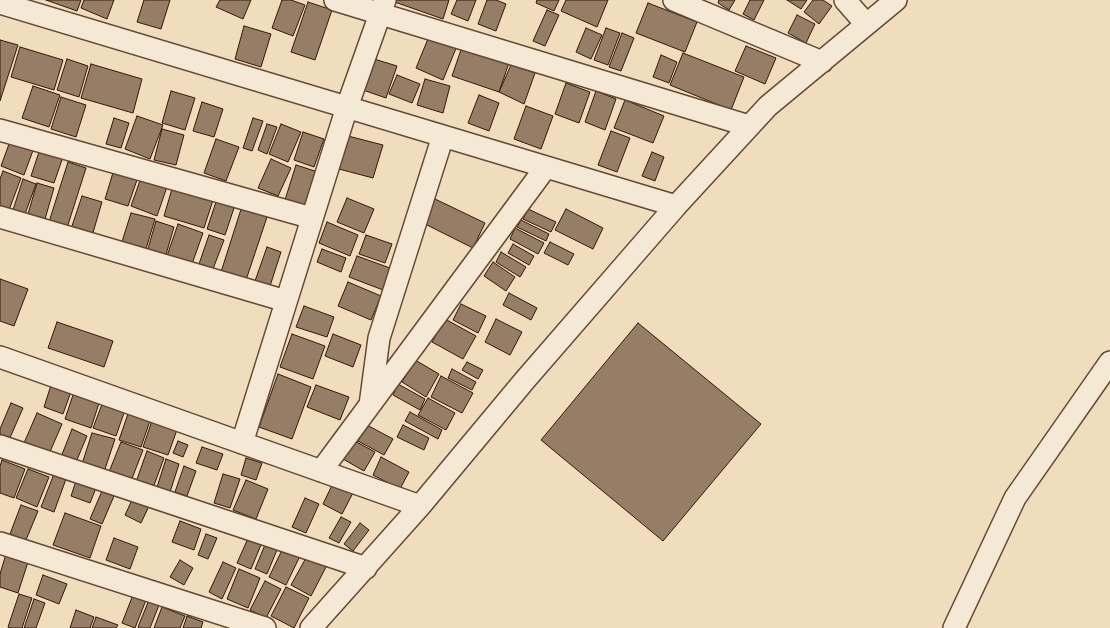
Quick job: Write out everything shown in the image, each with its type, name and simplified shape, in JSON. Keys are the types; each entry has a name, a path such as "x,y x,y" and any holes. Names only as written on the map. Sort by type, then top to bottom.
{"street":[{"path":"334,0 383,7 749,126"},
{"path":"674,0 822,62"},
{"path":"845,0 866,24"},
{"path":"311,628 420,506 525,380 676,206 749,126 768,106 896,0"},
{"path":"10,4 676,206"},
{"path":"242,443 347,107 383,7"},
{"path":"0,130 312,218"},
{"path":"370,407 379,338 444,136"},
{"path":"321,471 546,167"},
{"path":"0,217 286,301"},
{"path":"0,357 420,506"},
{"path":"954,628 1015,498 1110,362"},
{"path":"0,446 366,568"},
{"path":"0,543 265,628"}],"building":[{"path":"46,0 81,0 77,11"},
{"path":"84,0 114,0 107,19 81,8"},
{"path":"144,0 170,0 161,29 137,22"},
{"path":"220,0 251,0 243,19 216,7"},
{"path":"282,0 291,0 305,5 293,36 272,28"},
{"path":"389,0 449,0 443,19"},
{"path":"457,0 476,0 468,21 451,14"},
{"path":"487,0 496,0 506,4 496,31 478,24"},
{"path":"537,0 559,0 554,11 536,3"},
{"path":"566,0 608,0 597,27 561,11"},
{"path":"719,0 735,0 729,10 718,3"},
{"path":"750,0 764,0 754,20 743,14"},
{"path":"787,0 807,0 801,9"},
{"path":"813,0 823,0 832,6 819,24 804,12"},
{"path":"308,2 332,10 315,60 291,52"},
{"path":"648,3 697,22 685,52 636,33"},
{"path":"547,10 559,15 545,46 533,41"},
{"path":"797,15 815,24 806,43 788,33"},
{"path":"244,26 271,34 261,67 235,59"},
{"path":"586,28 602,35 591,59 576,52"},
{"path":"606,28 620,33 608,65 594,60"},
{"path":"622,33 634,38 621,71 609,67"},
{"path":"430,34 457,46 443,80 416,68"},
{"path":"0,40 18,45 0,101"},
{"path":"463,44 510,60 499,92 452,76"},
{"path":"746,46 776,58 765,84 735,71"},
{"path":"20,47 63,60 54,90 11,77"},
{"path":"683,53 744,77 731,110 670,85"},
{"path":"661,55 677,62 669,83 653,77"},
{"path":"67,59 88,66 79,97 57,90"},
{"path":"374,59 397,66 386,98 363,90"},
{"path":"91,64 142,79 133,113 81,98"},
{"path":"511,65 535,73 524,104 499,92"},
{"path":"397,75 420,84 412,103 389,94"},
{"path":"425,79 450,86 443,113 417,105"},
{"path":"566,83 590,92 579,123 555,114"},
{"path":"33,86 60,95 49,127 22,118"},
{"path":"171,91 195,98 185,130 162,123"},
{"path":"596,91 616,99 605,130 585,122"},
{"path":"479,95 499,103 489,131 468,123"},
{"path":"61,97 86,105 76,137 51,129"},
{"path":"625,100 664,116 653,143 614,128"},
{"path":"202,102 223,109 214,137 193,131"},
{"path":"526,106 553,116 541,149 514,139"},
{"path":"137,116 163,125 150,159 125,149"},
{"path":"114,118 129,123 121,148 106,144"},
{"path":"253,118 263,121 252,151 243,148"},
{"path":"267,124 277,127 267,154 258,150"},
{"path":"281,124 301,132 288,162 269,154"},
{"path":"162,129 184,135 176,165 154,160"},
{"path":"611,131 630,138 617,172 598,165"},
{"path":"303,132 324,139 314,167 294,160"},
{"path":"12,136 35,145 24,175 1,166"},
{"path":"348,136 383,145 373,178 339,169"},
{"path":"216,139 239,147 226,181 204,173"},
{"path":"41,146 64,154 54,183 31,176"},
{"path":"652,152 664,157 655,181 642,176"},
{"path":"271,159 291,168 278,196 258,188"},
{"path":"68,162 86,168 67,228 49,222"},
{"path":"296,165 318,172 306,210 284,203"},
{"path":"115,166 139,174 128,206 105,199"},
{"path":"3,171 21,178 9,210 0,207 0,179"},
{"path":"142,175 168,184 157,216 131,206"},
{"path":"23,179 36,184 25,214 13,210"},
{"path":"174,182 215,194 204,228 164,216"},
{"path":"37,183 54,188 45,219 28,214"},
{"path":"82,196 102,202 92,236 71,229"},
{"path":"347,198 374,209 364,233 337,222"},
{"path":"217,199 235,205 225,235 207,229"},
{"path":"435,199 485,223 473,248 423,223"},
{"path":"243,203 269,211 246,280 221,272"},
{"path":"528,209 556,222 551,232 523,219"},
{"path":"566,209 603,228 593,249 555,230"},
{"path":"131,213 155,219 145,252 121,245"},
{"path":"521,220 549,234 546,241 517,227"},
{"path":"156,221 174,227 165,258 147,252"},
{"path":"327,222 358,235 350,256 319,243"},
{"path":"178,224 203,233 192,264 167,256"},
{"path":"515,228 544,243 538,254 510,239"},
{"path":"209,235 224,240 213,269 199,264"},
{"path":"366,235 392,244 385,263 359,254"},
{"path":"550,242 574,254 568,265 544,253"},
{"path":"513,244 534,256 529,265 508,253"},
{"path":"267,247 281,252 270,286 255,281"},
{"path":"322,249 346,258 341,272 317,262"},
{"path":"501,252 526,267 520,277 496,262"},
{"path":"357,256 390,268 383,290 349,277"},
{"path":"493,262 515,277 506,291 484,276"},
{"path":"0,279 28,289 14,326 0,321"},
{"path":"348,282 381,296 371,320 338,306"},
{"path":"509,293 537,308 531,320 503,305"},
{"path":"461,304 486,316 478,333 453,320"},
{"path":"304,306 334,317 327,337 296,327"},
{"path":"445,319 476,336 463,359 432,342"},
{"path":"496,319 522,332 510,355 485,342"},
{"path":"57,322 113,341 104,367 48,348"},
{"path":"638,323 761,424 663,541 541,440"},
{"path":"292,334 325,346 313,379 280,367"},
{"path":"333,334 361,345 353,367 325,356"},
{"path":"415,360 439,374 426,397 402,382"},
{"path":"467,362 483,370 478,379 462,370"},
{"path":"452,369 476,382 472,390 448,378"},
{"path":"278,374 311,387 292,439 259,427"},
{"path":"441,376 473,393 462,413 431,397"},
{"path":"52,382 72,389 63,414 44,407"},
{"path":"398,384 425,399 420,410 393,395"},
{"path":"316,385 349,397 340,420 307,407"},
{"path":"75,389 101,397 91,428 65,419"},
{"path":"428,398 455,413 446,430 418,415"},
{"path":"104,399 126,407 116,436 93,428"},
{"path":"11,403 23,408 9,440 0,436 0,429"},
{"path":"130,408 152,415 141,447 119,440"},
{"path":"410,412 442,430 438,439 405,421"},
{"path":"37,413 62,424 49,454 24,443"},
{"path":"154,415 179,424 168,455 143,447"},
{"path":"367,425 393,439 384,455 358,441"},
{"path":"403,425 429,438 424,450 397,437"},
{"path":"72,429 87,436 76,462 61,457"},
{"path":"92,433 115,439 104,472 82,464"},
{"path":"353,440 375,452 364,471 343,459"},
{"path":"178,441 188,445 183,457 173,453"},
{"path":"121,442 143,450 131,481 109,472"},
{"path":"202,447 223,454 217,470 196,463"},
{"path":"147,451 164,458 153,488 136,482"},
{"path":"381,457 409,472 400,489 373,475"},
{"path":"246,458 262,463 256,480 241,475"},
{"path":"166,459 179,464 170,492 157,487"},
{"path":"2,460 25,469 14,498 0,493 0,466"},
{"path":"184,466 196,471 187,496 175,492"},
{"path":"28,469 49,477 37,507 16,498"},
{"path":"54,474 66,479 54,512 41,507"},
{"path":"223,474 240,479 230,508 214,503"},
{"path":"246,480 268,489 256,519 233,510"},
{"path":"76,481 96,488 90,503 71,496"},
{"path":"334,481 354,491 342,514 323,504"},
{"path":"102,491 114,496 102,524 90,519"},
{"path":"133,498 149,506 141,523 125,515"},
{"path":"305,498 319,504 306,533 292,527"},
{"path":"21,505 38,511 26,540 10,534"},
{"path":"65,513 101,526 90,558 53,545"},
{"path":"341,517 351,522 339,543 329,538"},
{"path":"180,521 201,529 194,550 172,542"},
{"path":"360,523 369,530 353,551 344,544"},
{"path":"206,534 217,538 208,559 198,555"},
{"path":"250,534 263,540 251,569 237,563"},
{"path":"114,538 138,547 130,569 106,560"},
{"path":"267,540 279,545 267,574 255,569"},
{"path":"283,548 300,556 286,585 269,577"},
{"path":"6,554 28,562 18,593 0,587 0,574"},
{"path":"307,556 326,567 311,596 291,585"},
{"path":"180,560 193,568 184,585 170,577"},
{"path":"223,562 236,568 222,599 209,592"},
{"path":"239,569 260,578 248,608 227,599"},
{"path":"43,575 67,584 59,604 36,595"},
{"path":"265,581 281,589 266,618 250,610"},
{"path":"286,587 309,598 294,628 271,616"},
{"path":"19,594 32,598 22,628 11,628 8,627"},
{"path":"133,595 146,600 135,628 122,623"},
{"path":"34,599 45,603 36,628 24,628"},
{"path":"149,600 159,605 150,628 139,628 138,627"},
{"path":"162,607 185,616 180,628 154,628"},
{"path":"76,610 94,617 90,628 70,628"},
{"path":"187,616 203,622 201,628 183,628"},
{"path":"96,617 118,625 116,628 92,628"}]}
